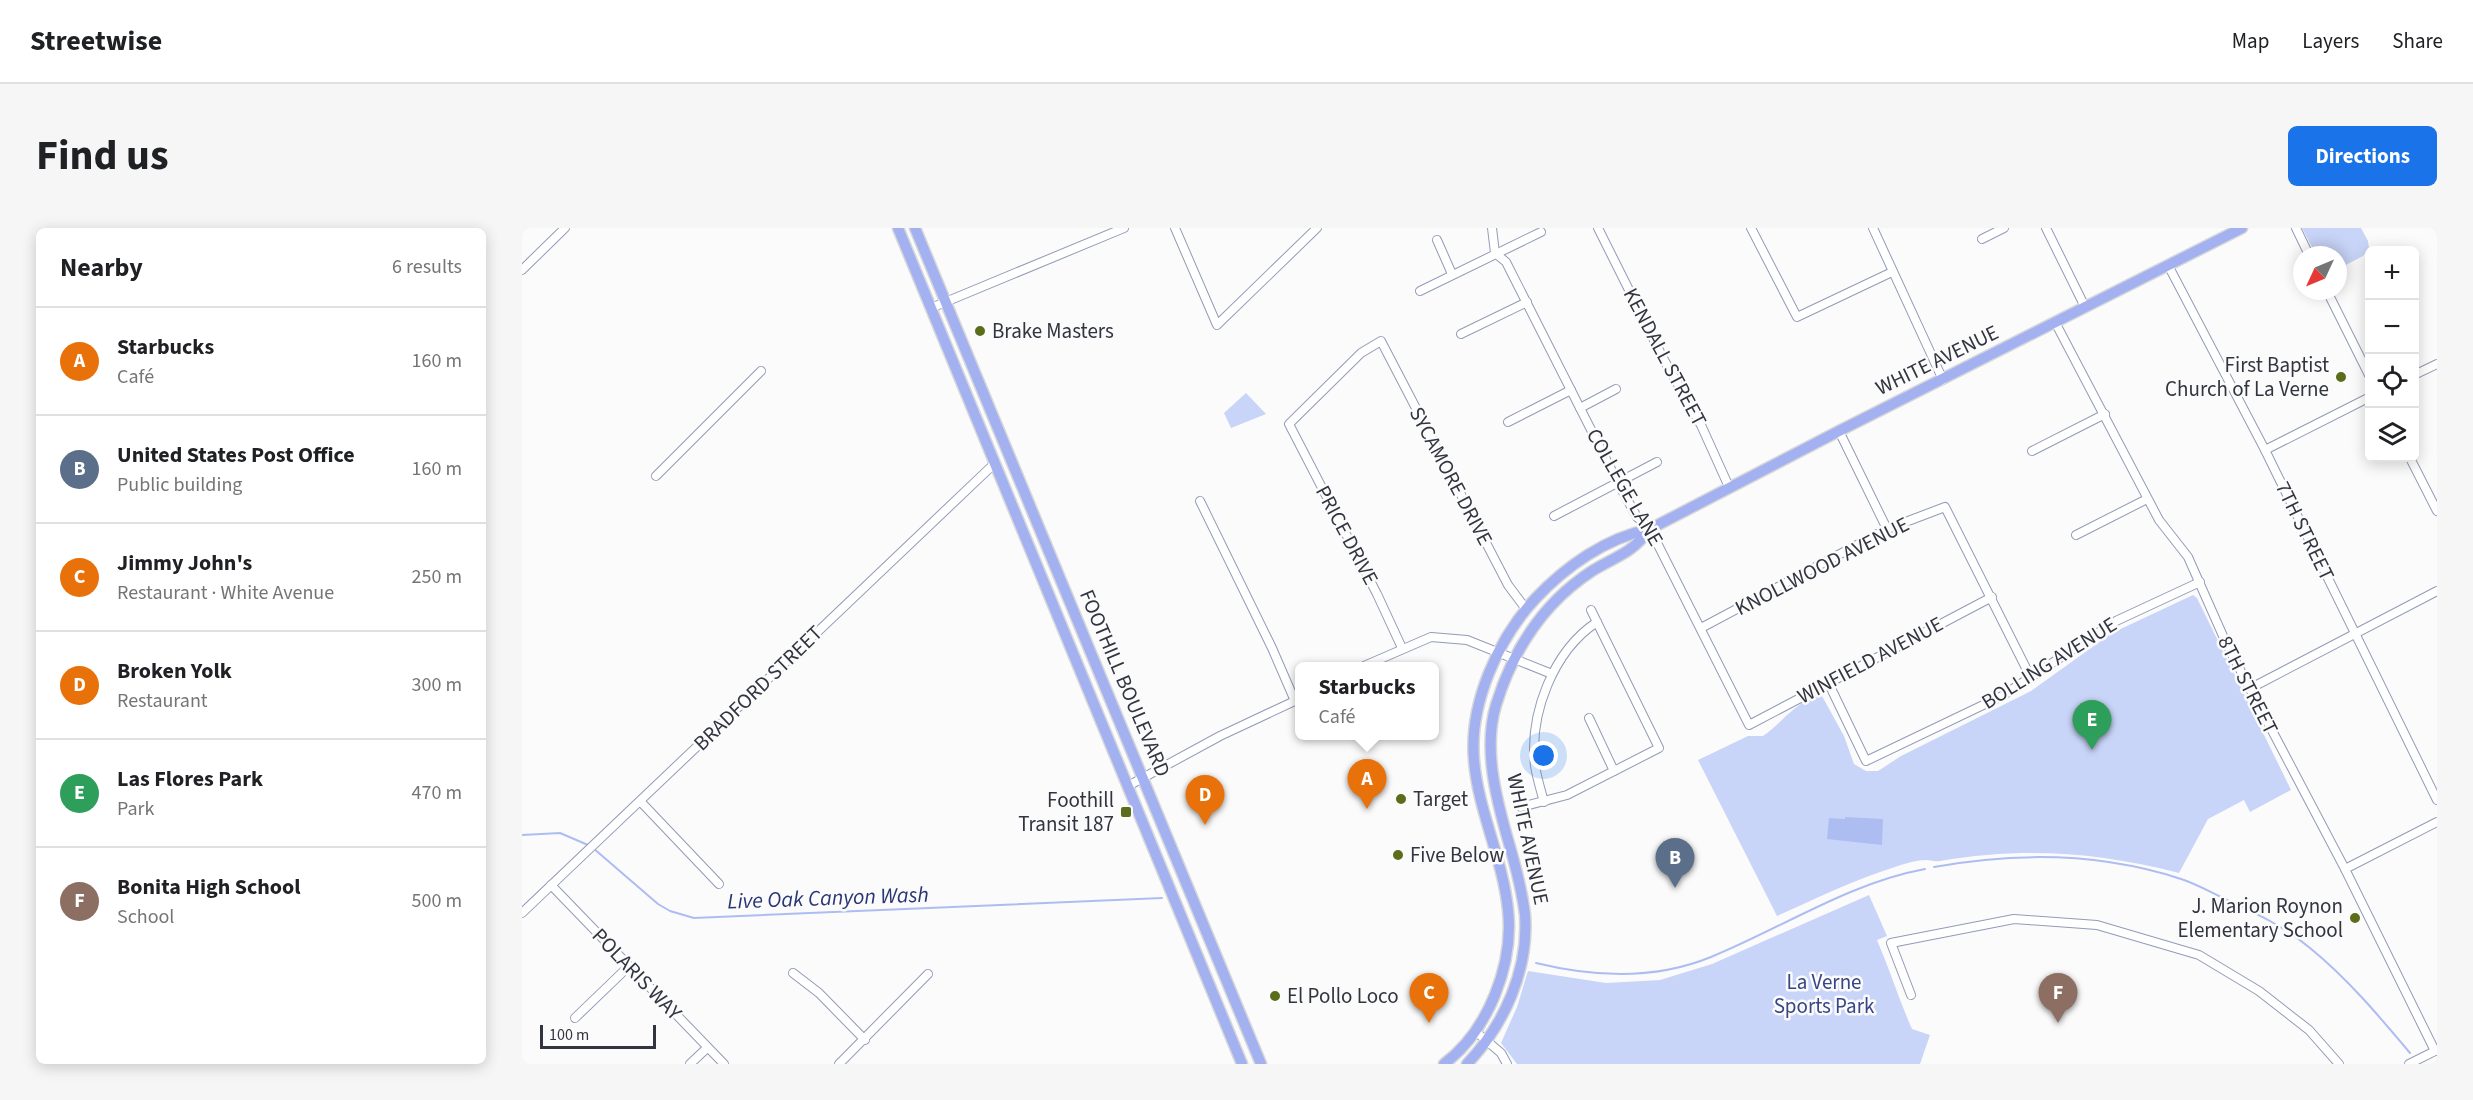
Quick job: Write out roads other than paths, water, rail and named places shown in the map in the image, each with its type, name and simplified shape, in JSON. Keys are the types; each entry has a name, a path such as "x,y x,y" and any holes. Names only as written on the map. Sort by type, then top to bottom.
{"main road":[{"name":"FOOTHILL BOULEVARD","path":"898,228 1242,1064"},
{"name":"FOOTHILL BOULEVARD","path":"915,228 1260,1064"},
{"name":"WHITE AVENUE","path":"1444,1064 1475,1032 1497,988 1509,931 1506,898 1473,759 1476,724 1487,679 1508,633 1548,585 1578,561 1627,534 1650,529 1839,430 1943,380 2242,228"},
{"name":"WHITE AVENUE","path":"1467,1064 1487,1042 1506,1008 1520,970 1524,936 1522,895 1495,789 1492,759 1496,707 1513,660 1538,620 1560,595 1593,571 1635,548 1650,529"}],"street":[{"path":"522,270 565,228"},
{"path":"931,308 1124,228"},
{"path":"1175,228 1217,325 1317,228"},
{"path":"1492,228 1495,253"},
{"name":"KENDALL STREET","path":"1598,228 1663,358 1701,425 1729,487"},
{"path":"1751,228 1797,317 1892,272"},
{"path":"1873,228 1943,380"},
{"path":"1982,239 2004,228"},
{"path":"2046,228 2085,308"},
{"path":"2296,228 2305,246"},
{"path":"1420,291 1541,232"},
{"path":"1437,240 1452,274"},
{"name":"COLLEGE LANE","path":"1495,253 1506,262 1637,517 1650,529 1749,725"},
{"name":"7TH STREET","path":"2168,265 2265,450 2437,800"},
{"path":"2332,300 2365,367"},
{"path":"1461,334 1527,302"},
{"name":"8TH STREET","path":"2055,322 2159,520 2188,557 2227,645 2345,869 2436,1051"},
{"name":"PRICE DRIVE","path":"1381,341 1362,353 1289,424 1377,594 1402,648"},
{"name":"SYCAMORE DRIVE","path":"1381,341 1508,585 1526,609"},
{"path":"2419,373 2437,364"},
{"path":"656,476 761,371"},
{"path":"1580,408 1616,389"},
{"path":"1508,422 1571,390"},
{"path":"2265,450 2365,400"},
{"path":"2032,451 2105,414"},
{"path":"1839,430 1887,529"},
{"path":"1554,516 1657,462"},
{"path":"2412,462 2437,511"},
{"name":"BRADFORD STREET","path":"522,913 994,464"},
{"path":"2076,535 2148,499"},
{"path":"1200,501 1295,695"},
{"name":"KNOLLWOOD AVENUE","path":"1701,628 1887,529 1945,507 1992,597"},
{"name":"BOLLING AVENUE","path":"1828,682 1866,761 2002,696 2116,621 2200,582"},
{"path":"2249,688 2437,591"},
{"path":"1992,597 2031,678"},
{"name":"WINFIELD AVENUE","path":"1749,725 1992,597"},
{"path":"1521,807 1567,795 1659,748 1591,610"},
{"path":"1544,802 1535,765 1535,729 1552,674 1572,643 1597,622"},
{"path":"1372,662 1431,637 1467,640 1552,674"},
{"path":"1128,786 1220,736 1295,700"},
{"path":"1589,718 1614,771"},
{"path":"640,801 719,885"},
{"path":"2345,869 2437,822"},
{"name":"POLARIS WAY","path":"551,885 724,1064"},
{"path":"1911,995 1892,943 2014,919 2097,925 2199,955 2259,991 2309,1030 2339,1064"},
{"path":"575,1018 629,966"},
{"path":"793,973 819,993 865,1040"},
{"path":"839,1064 928,974"},
{"path":"1475,1032 1501,1053 1508,1064"},
{"path":"690,1064 707,1048"},
{"path":"2409,1064 2436,1051"}],"waterway":[{"name":"Live Oak Canyon Wash","path":"522,835 560,833 588,845"},
{"name":"Live Oak Canyon Wash","path":"593,848 658,904 670,911 694,918 1162,898"},
{"path":"1934,867 1996,859 2058,858 2120,864 2151,870 2187,881 2259,915 2300,940 2350,985 2410,1053"},
{"path":"1536,963 1602,973 1624,974 1668,970 1711,957 1843,895 1925,869"}],"place":[{"name":"Brake Masters","path":"980,331"},
{"name":"First Baptist Church of La Verne","path":"2341,377"},
{"name":"Las Flores Park","path":"2092,750"},
{"name":"Target","path":"1401,799"},
{"name":"Starbucks","path":"1367,809"},
{"name":"Foothill Transit 187","path":"1126,812"},
{"name":"Broken Yolk","path":"1205,825"},
{"name":"Five Below","path":"1398,855"},
{"name":"United States Post Office","path":"1675,888"},
{"name":"J. Marion Roynon Elementary School","path":"2355,918"},
{"name":"El Pollo Loco","path":"1275,996"},
{"name":"Jimmy John's","path":"1429,1023"},
{"name":"Bonita High School","path":"2058,1023"}],"park label":[{"name":"La Verne Sports Park","path":"1824,994"}]}
